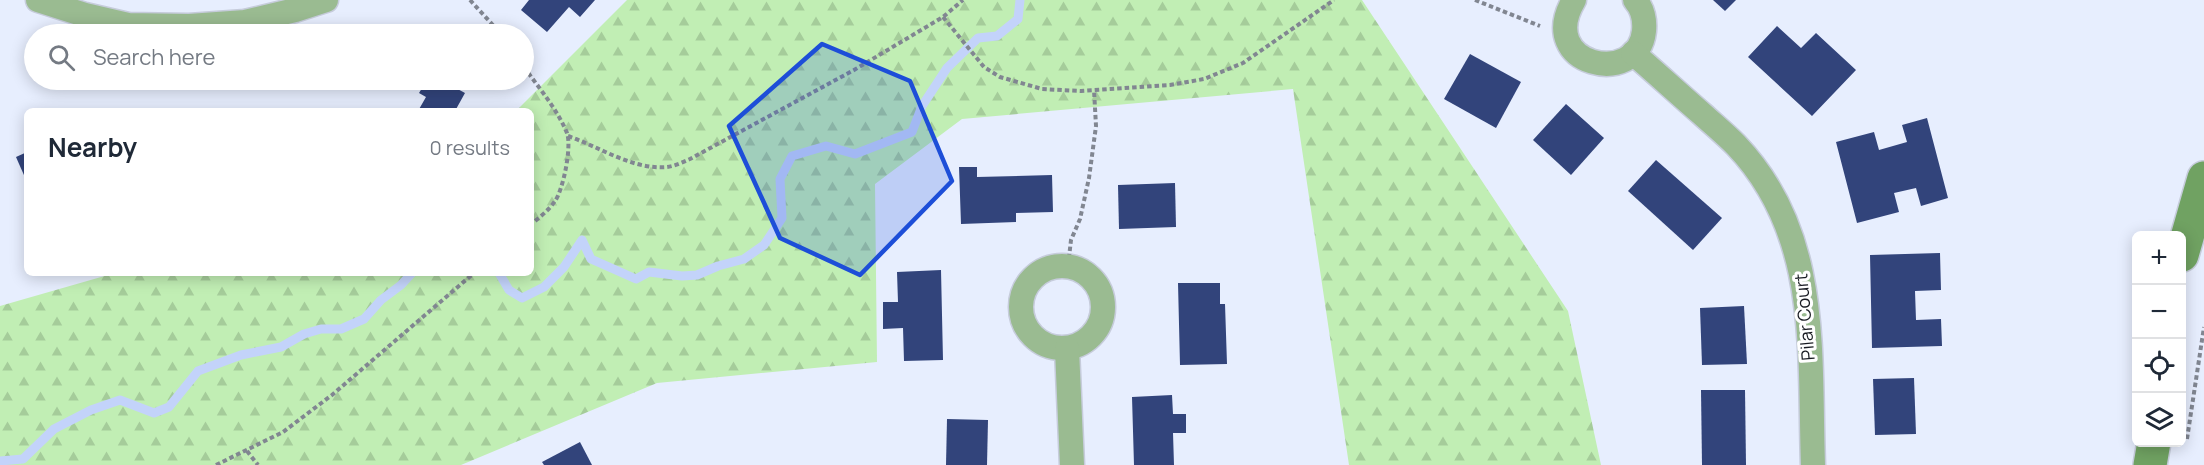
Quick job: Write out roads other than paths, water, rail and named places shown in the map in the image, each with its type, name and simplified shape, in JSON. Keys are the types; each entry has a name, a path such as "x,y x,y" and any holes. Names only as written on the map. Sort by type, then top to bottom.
{"street":[{"path":"38,0 85,15 128,24"},
{"path":"217,24 245,22 326,0"},
{"path":"1574,0 1566,13 1565,30 1571,46 1579,56 1593,64 1616,64 1634,53 1643,37 1645,20 1635,0"},
{"name":"Pilar Court","path":"1634,53 1736,145 1766,183 1788,224 1800,265 1807,308 1813,465"},
{"path":"2186,238 2204,178"},
{"path":"1068,266 1088,275 1096,284 1103,304 1100,324 1087,340 1067,349 1047,345 1035,338 1024,324 1021,311 1024,292 1033,278 1051,267 1068,266"},
{"path":"1067,349 1072,465"},
{"path":"2150,465 2153,447"}],"waterway":[{"path":"501,276 509,290 522,298 544,287 564,267 582,240 591,259 636,279 649,272 682,276 697,275 744,259 764,245 782,218 780,179 792,156 826,146 855,154 912,132 922,106 947,68 978,38 997,36 1018,19 1020,0"},
{"path":"0,461 23,459 54,429 91,410 120,400 154,413 169,407 198,371 241,355 281,347 304,334 321,329 341,329 364,319 381,300 409,276"}]}
